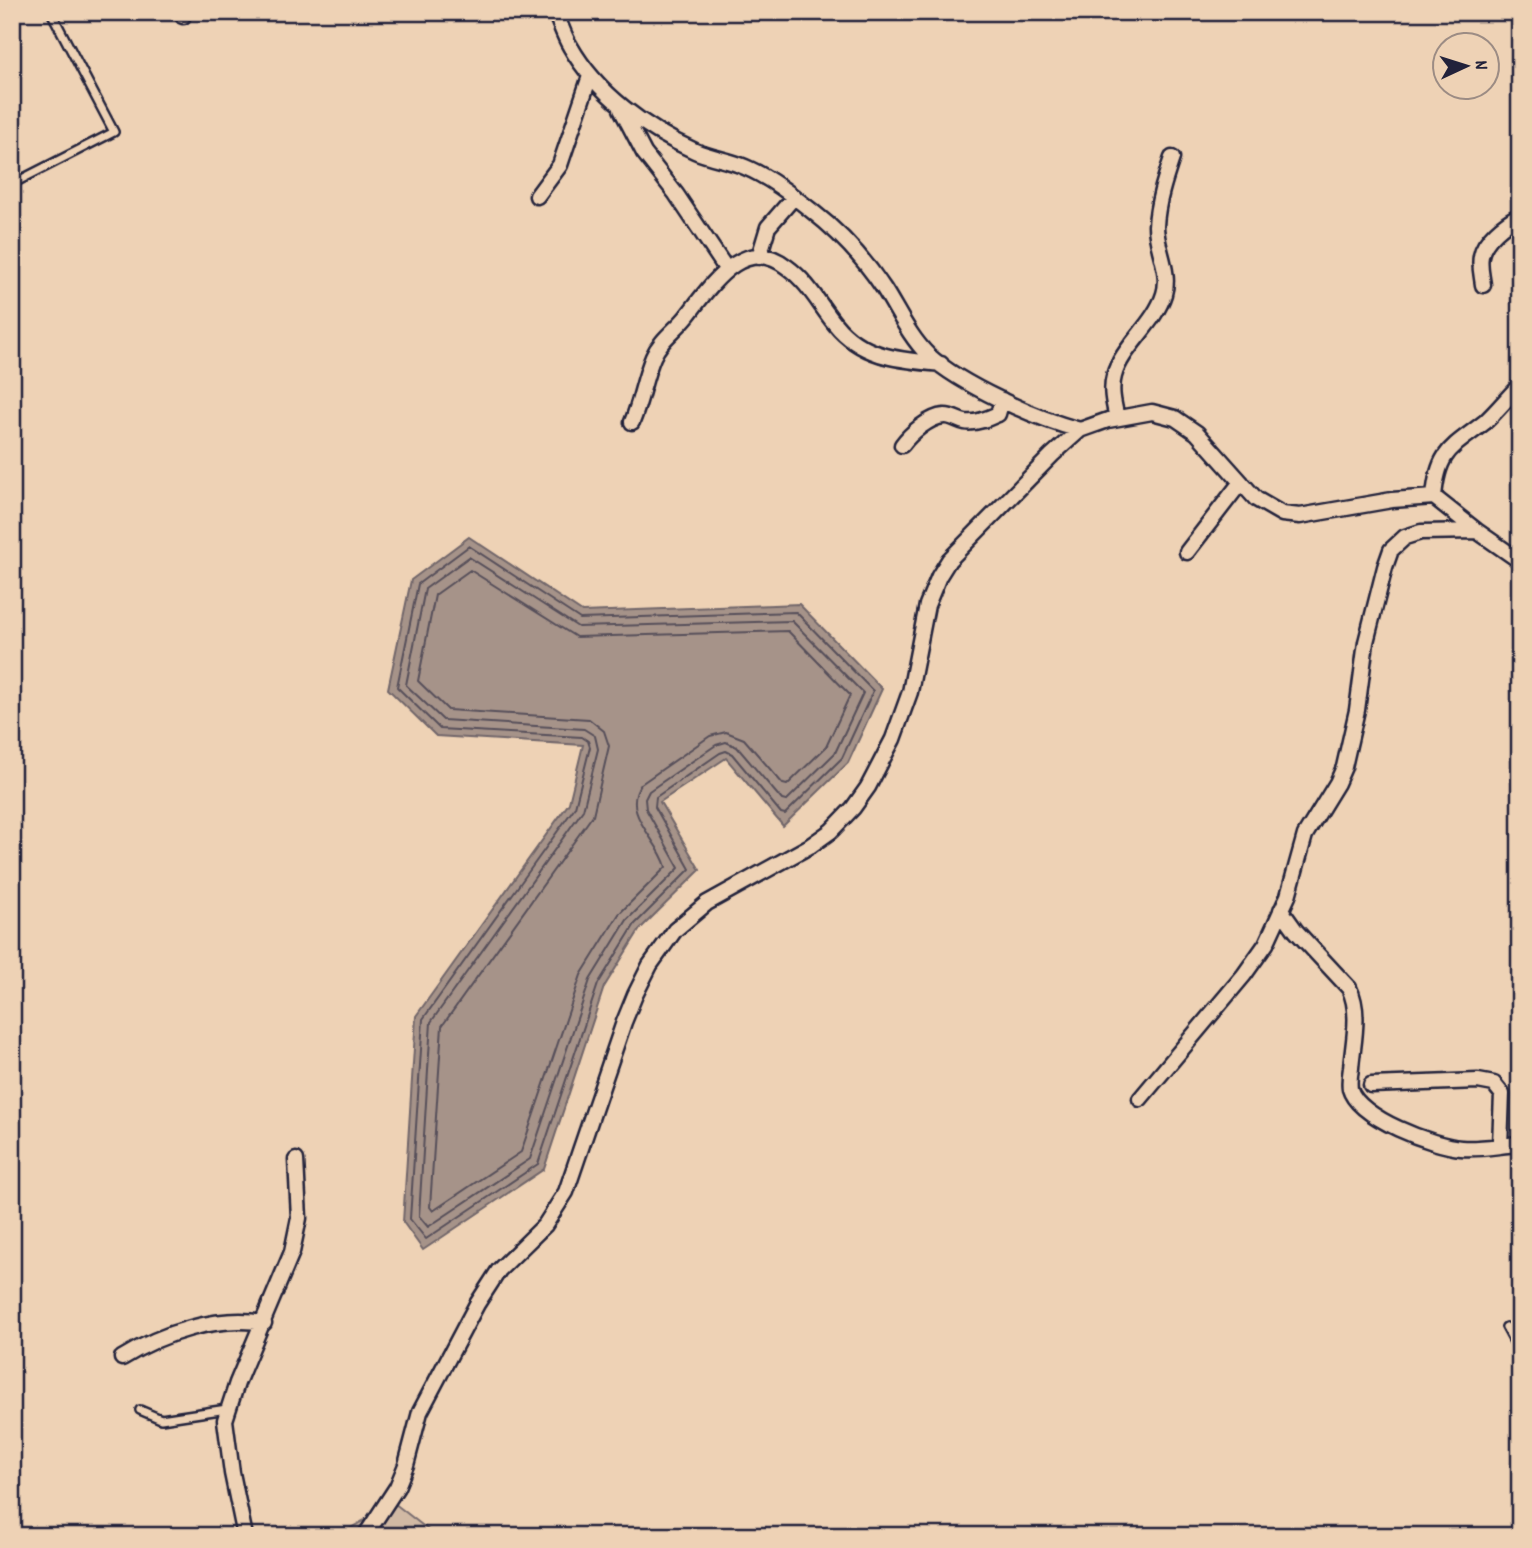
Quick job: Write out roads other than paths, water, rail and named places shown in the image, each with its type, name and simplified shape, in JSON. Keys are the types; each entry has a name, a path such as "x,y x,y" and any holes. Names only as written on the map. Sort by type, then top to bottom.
{"street":[{"path":"555,12 570,46 590,76 652,130 697,152 746,167 794,197 845,241 883,288 909,331 928,354 1002,400 1041,419 1080,430"},
{"path":"537,196 560,165 590,76"},
{"path":"615,99 644,153 676,194 727,270"},
{"path":"1117,418 1112,395 1114,375 1151,319 1165,292 1156,227 1172,158"},
{"path":"759,257 768,227 794,197"},
{"path":"1483,285 1480,260 1483,247 1508,222 1520,215"},
{"path":"632,422 658,347 705,292 733,264 746,258 773,259 785,265 818,298 836,325 859,344 888,358 942,364"},
{"path":"1434,497 1436,473 1446,454 1463,436 1485,421 1520,385"},
{"path":"902,445 917,430 936,418 944,416 965,422 999,414 1002,400"},
{"path":"365,1536 397,1487 406,1465 419,1412 477,1304 499,1270 545,1225 566,1192 635,995 665,941 707,903 810,846 831,831 853,808 868,788 893,739 910,692 927,605 939,576 949,560 1080,430 1117,418 1152,412 1175,418 1197,433 1266,507 1292,516 1392,499 1434,497 1520,561"},
{"path":"1187,552 1241,482"},
{"path":"1140,1099 1244,975 1266,944 1288,897 1305,835 1344,767 1357,710 1366,642 1391,550 1405,537 1421,532 1477,531"},
{"path":"1281,909 1296,931 1349,988 1354,999 1350,1089 1364,1108 1395,1126 1444,1146 1479,1149 1520,1144"},
{"path":"1371,1085 1478,1081 1494,1084 1502,1094 1500,1145"},
{"path":"245,1536 225,1420 227,1409 292,1252 299,1199 296,1160"},
{"path":"122,1358 141,1346 197,1327 233,1320 264,1322"}],"lane":[{"path":"12,184 114,132 51,12"},
{"path":"1506,1327 1520,1353"},
{"path":"140,1410 161,1419 227,1409"}],"water":[{"path":"469,537 582,612 799,604 882,689 848,763 783,826 726,758 660,802 700,870 640,929 604,987 544,1169 423,1250 403,1222 416,1016 569,803 583,745 436,736 388,689 411,580"}]}
